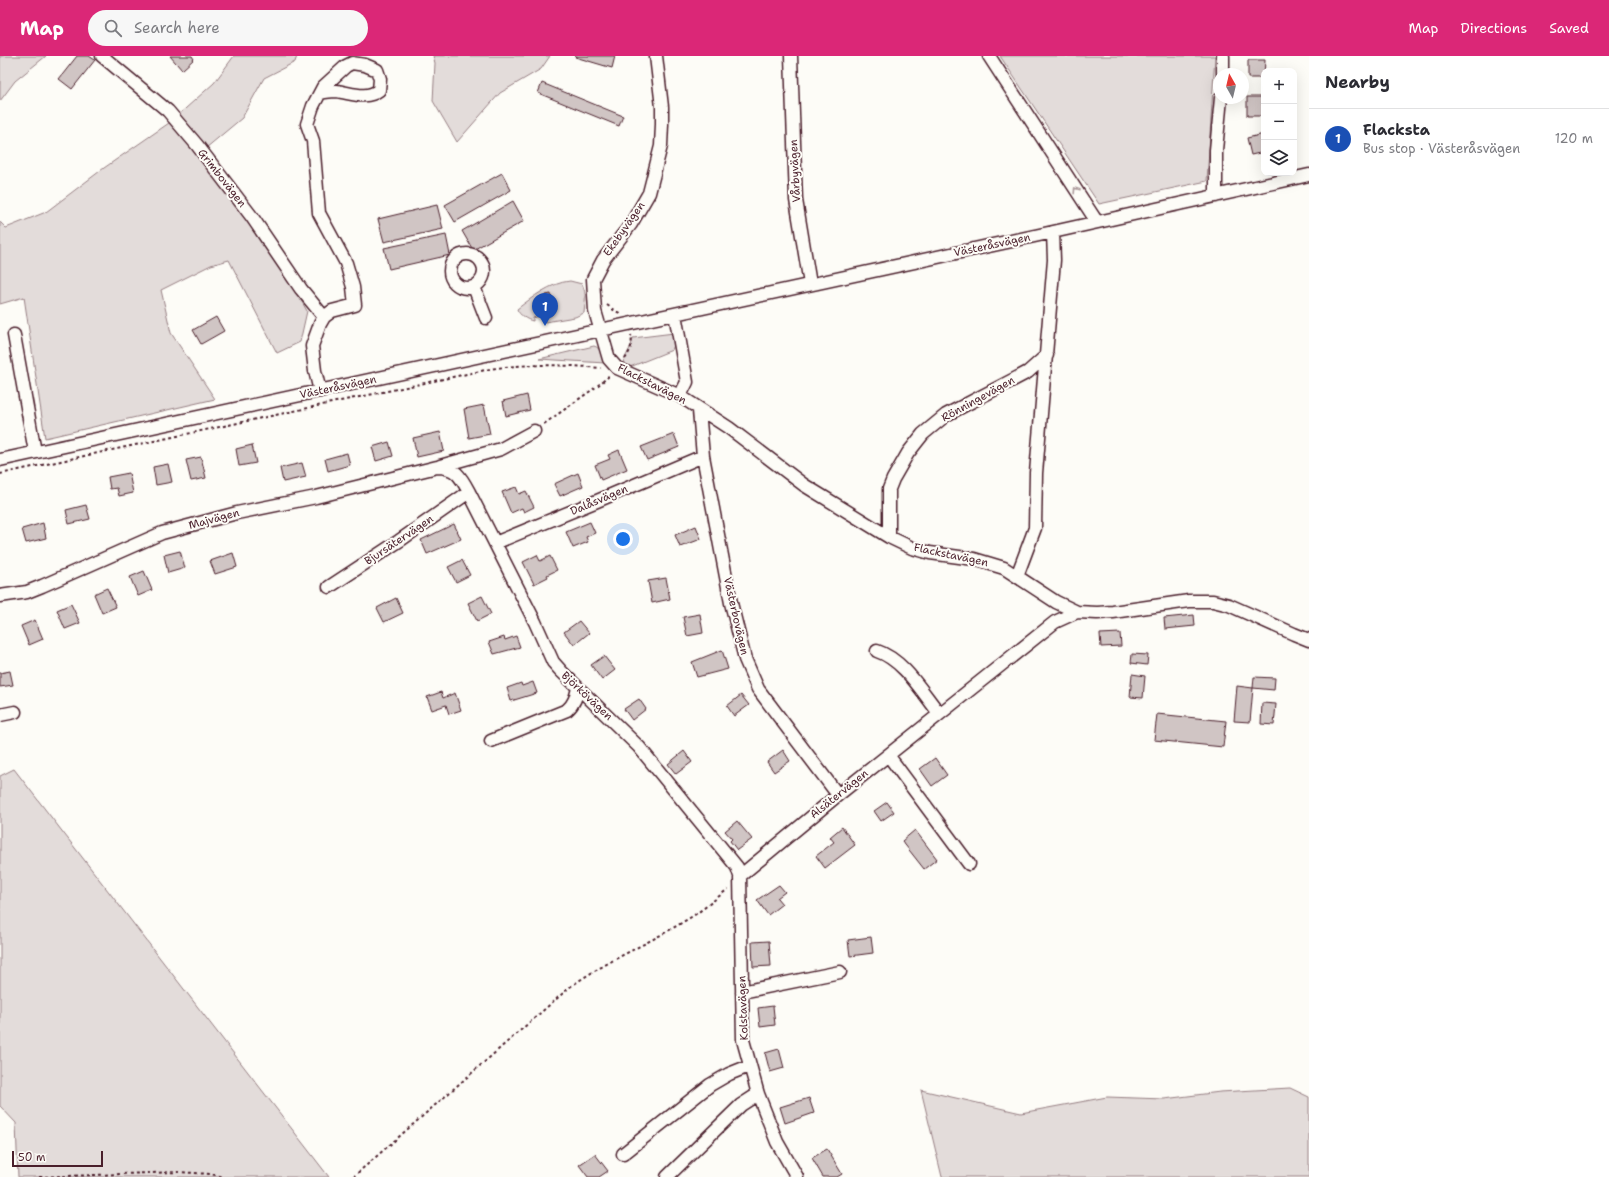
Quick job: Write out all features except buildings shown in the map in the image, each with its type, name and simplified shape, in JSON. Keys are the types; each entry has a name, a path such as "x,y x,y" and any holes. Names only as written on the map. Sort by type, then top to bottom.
{"street":[{"name":"Grimbovägen","path":"102,56 168,111 178,122 266,236 301,289 324,317"},
{"name":"Ekebyvägen","path":"602,330 595,311 593,279 603,260 631,224 649,193 661,146 662,107 656,56"},
{"name":"Vårbyvägen","path":"791,56 796,200 810,284"},
{"path":"989,56 1097,222"},
{"path":"1223,56 1223,68"},
{"path":"320,93 334,91 365,96 373,95 379,90 380,79 377,70 365,65 352,63 346,66 323,86 313,106 307,124 313,140 319,213 346,263 353,287 355,305 332,311 324,317 312,346 315,372 320,391"},
{"path":"1216,196 1216,150 1220,104"},
{"name":"Västeråsvägen","path":"0,460 1053,232 1309,175"},
{"path":"1017,576 1036,528 1036,473 1054,260 1053,232"},
{"path":"474,287 486,318"},
{"path":"675,314 687,382 680,396"},
{"name":"Flackstavägen","path":"602,330 612,367 680,396 699,410 729,428 804,485 889,537 912,548 930,553 974,559 1004,568 1056,602 1077,612 1113,612 1189,601 1213,601 1229,605 1309,640"},
{"path":"14,335 35,452"},
{"name":"Rönningevägen","path":"889,537 890,489 893,479 908,453 923,434 946,415 1028,372 1047,355"},
{"name":"Västerbovägen","path":"699,410 703,456 731,603 747,665 758,689 838,795"},
{"name":"Majvägen","path":"0,596 27,592 162,533 237,513 316,497 437,467 501,449 534,431"},
{"name":"Dalåsvägen","path":"495,543 703,456"},
{"path":"437,467 445,467 454,471 462,480 469,492"},
{"name":"Björkövägen","path":"469,492 535,622 553,662 560,671 639,747 737,867 740,876"},
{"name":"Bjursätervägen","path":"329,587 399,541 469,492"},
{"name":"Alsätervägen","path":"740,876 939,713 1055,622 1077,612"},
{"path":"877,651 887,654 900,664 939,713"},
{"path":"491,741 567,710 573,705 578,688"},
{"path":"0,716 15,712"},
{"path":"888,755 969,864"},
{"name":"Kolstavägen","path":"740,876 743,1040 758,1094 777,1142 797,1177"},
{"path":"742,992 840,972"},
{"path":"623,1154 710,1085 729,1074 749,1066"},
{"path":"666,1177 741,1105 758,1094"}],"path":[{"path":"0,474 490,369 521,365 546,364 604,368 612,367 624,360 630,351 632,340 626,313 615,311 607,304"},
{"path":"534,431 596,387 608,377 612,367"},
{"path":"353,1177 570,987 605,964 695,915 733,885 740,876"},
{"path":"39,1177 172,1172 224,1177"},
{"path":"172,1172 173,1177"}],"shaded area":[{"path":"0,56 46,56 15,81 0,101"},
{"path":"234,56 297,56 295,62 264,78 242,118 206,148 176,117 214,83"},
{"path":"433,56 550,56 541,69 500,93 457,142 433,101 435,63"},
{"path":"1000,56 1215,56 1214,68 1213,68 1207,181 1099,204"},
{"path":"169,123 203,158 290,280 307,311 300,342 277,353 229,260 211,265 161,290 171,333 215,399 45,438 24,297 0,304 0,222 6,228 46,212 104,168"},
{"path":"570,281 582,284 584,288 584,313 575,317 545,322 543,315 533,318 533,321 528,320 518,311 517,309 542,291 563,282"},
{"path":"674,333 678,336 672,350 630,367 623,362 631,346 633,338"},
{"path":"594,346 600,350 605,363 539,359"},
{"path":"14,769 329,1177 18,1177 16,1123 0,1106 0,776"},
{"path":"1290,1088 1309,1097 1309,1177 942,1177 921,1090 1021,1113 1107,1097 1164,1099 1220,1092"}],"place":[{"name":"Flacksta","path":"545,326"}]}
